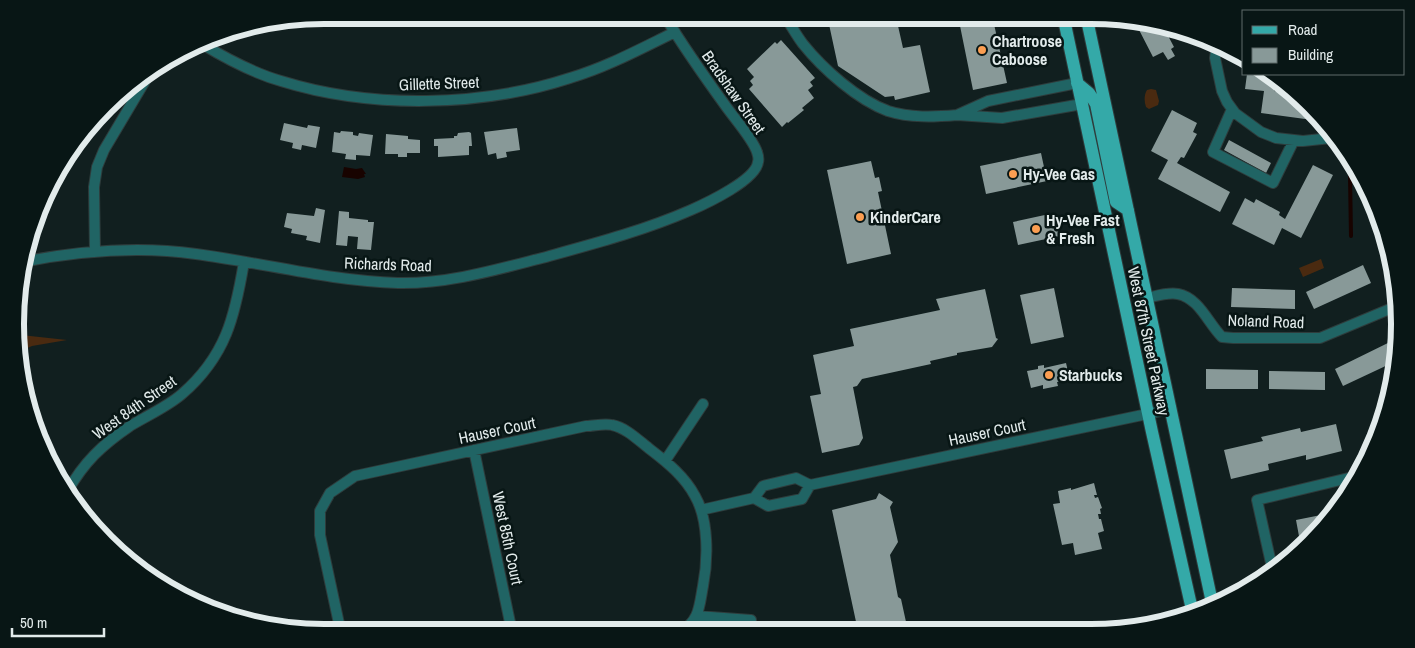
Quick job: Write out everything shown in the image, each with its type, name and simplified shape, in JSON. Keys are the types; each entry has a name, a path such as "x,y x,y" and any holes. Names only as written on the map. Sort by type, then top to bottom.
{"main road":[{"name":"West 87th Street Parkway","path":"1065,24 1191,607"},
{"name":"West 87th Street Parkway","path":"1088,24 1212,598"},
{"path":"1077,82 1088,92 1096,104 1116,202 1128,210"}],"street":[{"name":"Bradshaw Street","path":"669,24 748,137 757,152 758,163"},
{"path":"790,24 804,44 832,74 873,104 887,110 923,117 957,115 1002,118 1082,104"},
{"name":"Gillette Street","path":"208,47 244,67 280,81 318,91 407,100 449,100 494,96 533,89 571,78 616,61 674,32"},
{"path":"1216,51 1215,58 1222,91 1232,110 1244,121 1261,132 1276,138 1315,141 1327,139"},
{"path":"957,115 988,101 1077,82"},
{"path":"95,252 94,187 97,167 104,150 143,85"},
{"path":"1232,110 1213,152 1273,183 1294,140"},
{"name":"Richards Road","path":"31,260 95,252 160,251 196,254 352,280 390,283 440,281 478,274 622,236 663,222 710,201 750,177 758,163"},
{"name":"West 84th Street","path":"71,485 79,471 106,444 182,394 201,375 215,356 228,332 236,305 244,262"},
{"name":"Noland Road","path":"1147,298 1165,294 1178,294 1188,298 1199,307 1222,337 1233,338 1320,338 1391,308"},
{"path":"665,461 703,404"},
{"name":"Hauser Court","path":"340,624 320,535 320,511 330,493 355,476 586,426 611,425 622,428 678,473 695,496 701,510 754,498 763,486 796,478 810,485 1171,410"},
{"name":"West 85th Court","path":"474,450 510,624"},
{"path":"1271,564 1258,500 1349,478"},
{"name":"Hauser Court","path":"754,498 768,506 802,499 810,485"},
{"path":"691,624 697,616 706,566 707,549 701,510"},
{"path":"697,616 751,620"}],"shaded area":[{"path":"1147,90 1156,90 1159,101 1158,105 1149,109 1146,107 1145,96"},
{"path":"344,167 362,168 366,174 364,174 365,177 358,179 342,177"},
{"path":"1321,259 1324,268 1303,277 1299,268"},
{"path":"24,335 67,340 32,346 25,349"}],"building":[{"path":"829,24 898,24 903,48 920,45 930,92 895,100 894,96 885,97 838,66"},
{"path":"960,24 994,24 1007,83 973,90"},
{"path":"1138,28 1167,34 1174,47 1171,49 1175,56 1168,60 1163,52 1153,57"},
{"path":"781,40 815,78 810,82 813,86 808,90 814,98 802,108 804,110 782,127 749,89 753,85 750,81 754,77 747,69 775,42 777,44"},
{"path":"1247,75 1259,75 1275,86 1274,91 1282,92 1311,120 1261,113 1264,91 1245,89"},
{"path":"1172,110 1197,123 1193,132 1197,134 1184,158 1181,157 1177,163 1230,192 1220,212 1158,179 1168,160 1151,151"},
{"path":"284,123 307,128 308,125 320,127 316,148 302,145 301,150 292,148 293,143 280,140"},
{"path":"517,128 520,150 506,152 507,157 497,159 496,153 488,155 484,132"},
{"path":"341,131 353,132 353,135 358,136 359,133 373,135 370,156 356,155 356,160 345,159 346,154 332,152 334,132 340,133"},
{"path":"458,133 471,133 472,146 469,146 469,155 438,157 438,146 434,146 434,139 454,138"},
{"path":"386,134 408,136 408,139 420,140 420,153 407,153 407,157 398,157 398,154 385,154"},
{"path":"1229,140 1271,163 1266,173 1224,150"},
{"name":"Hy-Vee Gas","path":"1041,153 1047,181 986,194 980,166"},
{"name":"KinderCare","path":"871,161 875,178 879,177 882,191 878,192 891,254 847,264 827,170"},
{"path":"1313,165 1333,175 1301,238 1282,228 1274,245 1232,224 1245,198 1254,203 1256,199 1280,212 1279,215 1285,219"},
{"path":"316,208 325,210 320,243 306,240 307,236 291,233 292,229 284,227 287,213 314,216"},
{"path":"339,211 349,212 349,218 374,222 371,250 357,249 358,237 348,236 347,246 336,245"},
{"name":"Hy-Vee Fast & Fresh","path":"1054,213 1060,236 1018,245 1013,222"},
{"path":"1363,265 1371,283 1314,309 1306,292"},
{"path":"1054,288 1064,337 1031,344 1020,295"},
{"path":"1232,288 1295,290 1295,309 1231,307"},
{"path":"985,289 996,338 998,339 992,347 957,353 957,355 930,361 931,364 862,379 857,386 853,387 863,438 859,445 822,453 810,396 821,394 813,355 854,346 850,329 940,310 936,299"},
{"path":"1391,341 1389,365 1343,386 1335,369"},
{"name":"Starbucks","path":"1066,363 1070,380 1057,382 1058,386 1043,389 1043,385 1031,388 1027,371 1038,369 1038,366 1044,365 1044,368"},
{"path":"1206,369 1258,370 1258,389 1206,389"},
{"path":"1269,371 1325,372 1325,390 1269,389"},
{"path":"1336,424 1342,451 1306,460 1306,455 1268,464 1269,470 1231,479 1224,450 1263,441 1261,437 1300,428 1301,432"},
{"path":"1094,483 1097,495 1094,495 1095,498 1098,497 1102,508 1100,509 1101,514 1098,514 1104,531 1098,533 1102,549 1075,555 1073,543 1062,545 1053,504 1060,503 1058,491 1071,488 1071,490"},
{"path":"879,493 893,502 890,507 898,542 890,555 898,597 901,599 906,624 856,624 832,510 876,499"},
{"path":"1323,515 1300,539 1296,520"}],"waterway":[{"path":"1350,176 1351,236"}],"place":[{"name":"Chartroose Caboose","path":"982,50"},
{"name":"Hy-Vee Gas","path":"1013,174"},
{"name":"KinderCare","path":"860,217"},
{"name":"Hy-Vee Fast & Fresh","path":"1036,229"},
{"name":"Starbucks","path":"1049,375"}]}
